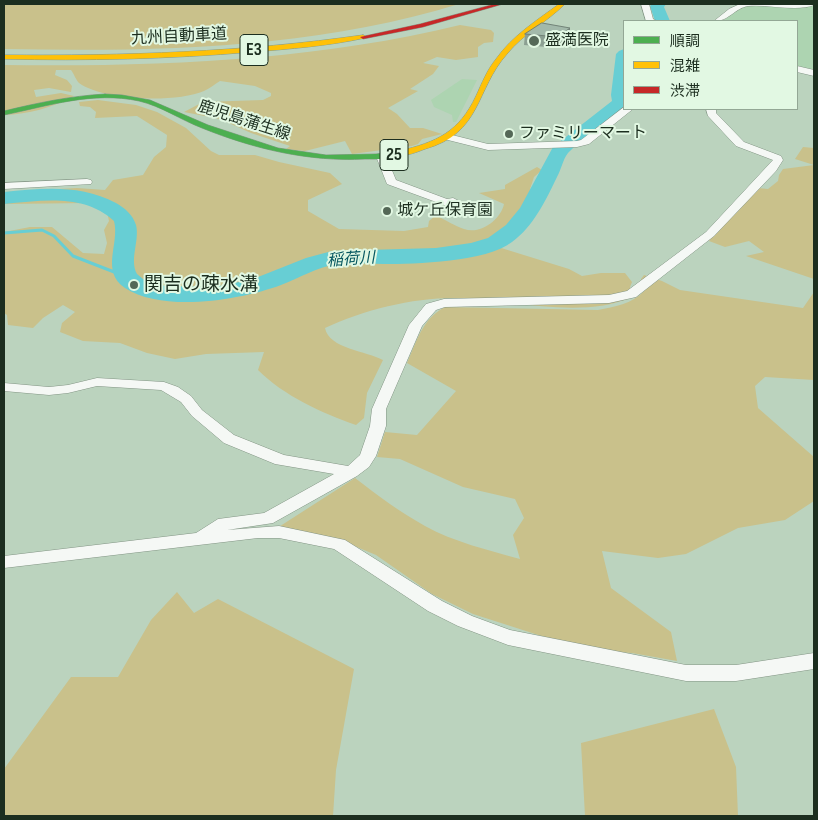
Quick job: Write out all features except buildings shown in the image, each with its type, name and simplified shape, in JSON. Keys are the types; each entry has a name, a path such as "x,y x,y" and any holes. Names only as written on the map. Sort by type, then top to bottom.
{"main road":[{"name":"九州自動車道","path":"4,52 155,50 273,43 336,36 390,27 482,4"},
{"name":"九州自動車道","path":"4,57 163,55 300,45 412,28 500,4"},
{"name":"鹿児島蒲生線","path":"4,113 78,98 100,96 128,98 147,102 237,139 284,153 343,159 381,156 425,147 448,137 467,121 490,71 503,52 562,4"}],"street":[{"path":"645,4 650,20"},
{"path":"719,20 735,8 748,4 795,6 811,4"},
{"path":"798,69 814,73"},
{"path":"448,137 488,147 577,144 586,142 627,110"},
{"path":"200,539 224,523 266,518 351,472 363,463 368,456 378,426 379,409 416,324 431,307 444,303 624,297 631,294 715,229 778,160 740,144 711,114 711,110"},
{"path":"381,156 391,182 446,203 453,201"},
{"path":"4,186 87,182"},
{"path":"4,387 49,391 68,390 97,382 164,386 182,396 197,413 229,439 281,460 351,472"},
{"path":"4,562 22,562 258,532 279,532 340,544 434,606 465,621 508,637 686,673 736,673 814,661"},
{"path":"4,567 22,562"}],"shaded area":[{"path":"4,4 459,4 403,19 291,39 176,48 61,50 4,49"},
{"path":"814,4 814,69 798,66 798,20 724,20 744,6 793,7"},
{"path":"460,25 491,30 494,33 493,42 484,43 478,47 478,57 456,60 437,57 423,63 439,66 433,74 410,89 418,91 388,108 397,114 410,128 423,128 442,134 422,139 418,144 412,146 352,154 345,141 305,151 286,149 290,146 251,133 220,119 184,112 203,102 263,100 271,96 271,93 255,86 220,81 206,90 192,95 159,98 122,97 90,89 79,83 71,70 56,70 55,75 67,80 72,86 71,92 49,88 34,90 36,97 61,93 74,96 40,110 4,115 4,65 176,63 291,54 348,47"},
{"path":"462,79 477,80 456,122 453,122 452,115 434,107 431,100"},
{"path":"98,100 136,105 157,112 186,128 211,151 219,155 255,155 330,173 342,184 308,200 308,211 339,229 404,231 428,227 429,221 436,215 464,229 477,230 495,220 504,204 479,193 505,189 505,185 537,167 542,170 534,177 530,189 539,206 521,229 498,247 569,269 582,276 601,273 625,273 632,282 630,287 632,297 612,304 568,308 475,299 421,300 388,306 325,328 328,335 341,345 383,360 367,393 364,418 356,425 304,403 268,379 258,370 264,352 206,354 175,359 147,353 120,343 83,341 60,332 62,323 75,312 63,305 43,318 33,328 8,325 7,315 4,313 4,232 30,227 52,227 83,253 104,254 107,243 104,230 109,221 107,212 90,203 4,204 4,192 77,188 105,190 113,180 143,175 154,157 166,147 167,135 137,116 95,118 96,112 90,107 80,106 79,102"},
{"path":"803,147 814,148 814,165 795,159"},
{"path":"814,165 814,279 746,256 764,252 749,241 725,247 709,241 748,187 768,189 778,181 783,169"},
{"path":"644,275 680,290 803,308 814,292 814,380 765,377 755,386 758,408 814,457 814,501 785,520 738,528 686,554 658,558 602,551 611,588 671,632 677,661 632,653 585,650 473,614 432,594 376,555 340,540 274,530 355,478 416,521 436,532 471,545 520,559 513,535 524,518 515,499 463,487 400,459 377,457 385,432 417,435 456,391 407,363 417,339 431,318 445,307 598,310 610,308 634,299 644,291 641,279"},
{"path":"177,592 194,613 218,599 354,669 336,770 333,816 4,816 4,769 71,677 118,677 151,620"},
{"path":"714,709 736,767 738,816 585,816 581,743"}],"waterway":[{"name":"稲荷川","path":"659,4 657,6 662,20"},
{"name":"稲荷川","path":"4,198 57,194 70,195 83,197 107,207 123,219 126,228 122,263 127,278 135,284 150,289 181,295 215,294 246,288 270,281 314,263 337,257 418,256 455,253 486,247 505,238 529,210 562,149 621,102 619,95 623,62"},
{"name":"稲荷川","path":"616,106 623,106"},
{"path":"4,233 42,230 54,236 73,256 127,277"}],"traffic: fast":[{"path":"4,113 71,99 105,96 122,97 148,101 197,124 253,144 277,150 326,157 351,158 402,153"}],"traffic: slow":[{"path":"402,153 426,147 456,131 471,113 498,60 512,44 562,4"},
{"path":"4,57 184,55 274,48 363,37"}],"traffic: jam":[{"path":"363,37 421,26 500,4"}],"place":[{"name":"盛満医院","path":"534,41"},
{"name":"ファミリーマート","path":"509,134"},
{"name":"城ケ丘保育園","path":"387,211"},
{"name":"関吉の疎水溝","path":"134,285"}]}
